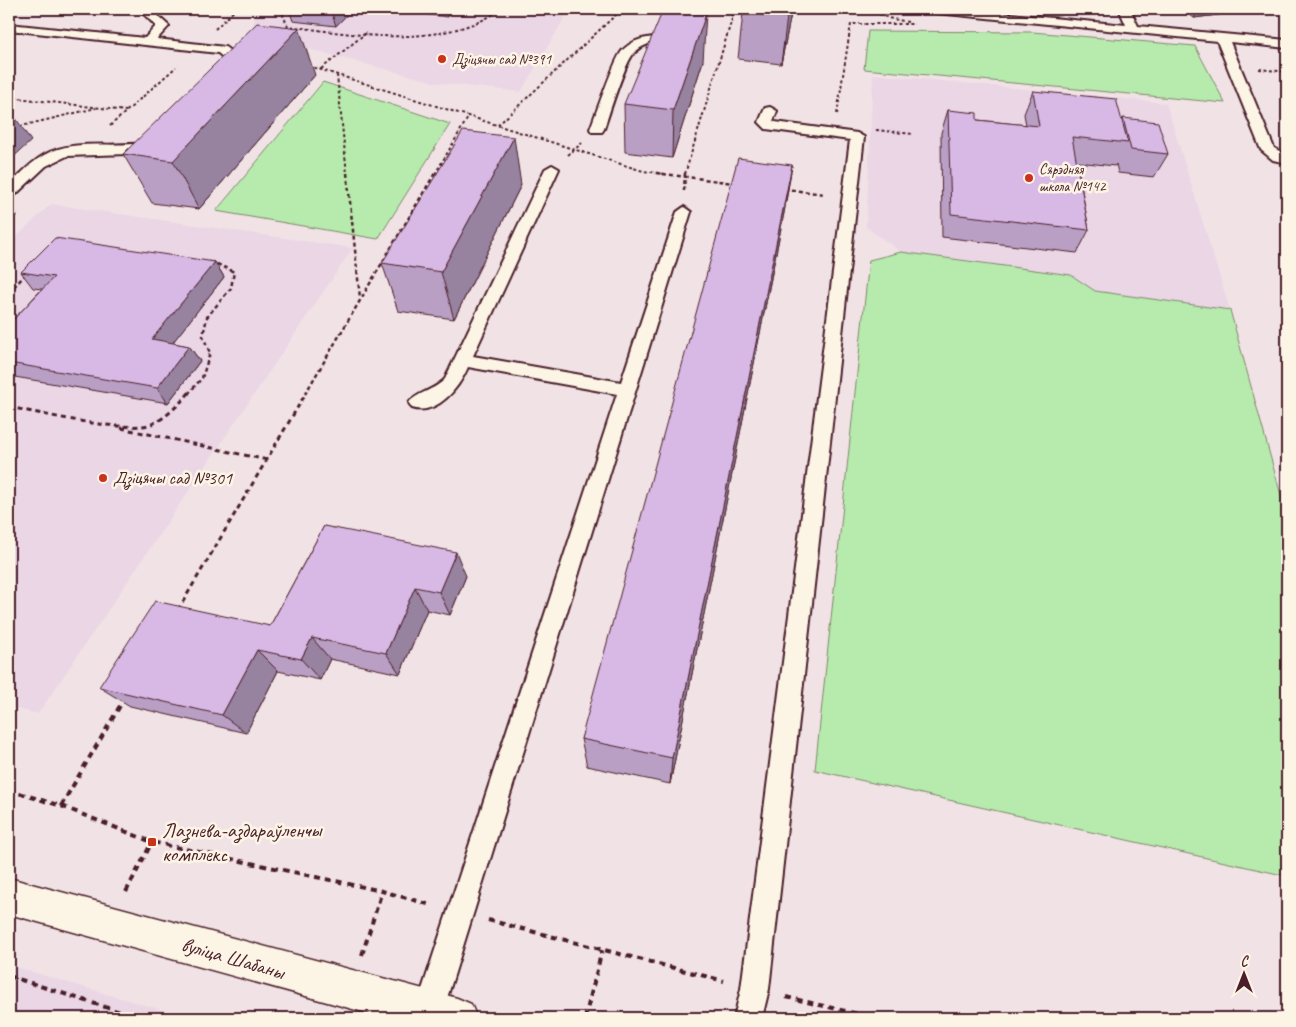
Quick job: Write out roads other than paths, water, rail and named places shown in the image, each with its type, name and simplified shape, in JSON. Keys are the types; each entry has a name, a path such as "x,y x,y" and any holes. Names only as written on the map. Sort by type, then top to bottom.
{"street":[{"name":"вуліца Шабаны","path":"9,896 110,922 209,952 443,1014"}],"lane":[{"path":"144,9 162,26 148,42"},
{"path":"597,129 626,54 634,45 671,38 686,22 691,9"},
{"path":"1125,9 1133,29"},
{"path":"938,10 1287,44"},
{"path":"9,27 221,50 232,58 234,67 221,81"},
{"path":"1222,38 1268,150 1278,157 1287,159"},
{"path":"748,1018 755,989 857,136 771,126 766,122 770,111"},
{"path":"9,193 52,156 66,151 116,151 144,148 162,140"},
{"path":"418,403 440,396 453,384 462,360 552,170"},
{"path":"443,1014 580,542 626,389 684,212"},
{"path":"462,360 626,389"}],"place":[{"name":"Дзіцячы сад №391","path":"442,59"},
{"name":"Сярэдняя школа №142","path":"1029,178"},
{"name":"Дзіцячы сад №301","path":"103,478"},
{"name":"Лазнева-аздараўленчы комплекс","path":"152,842"}]}
